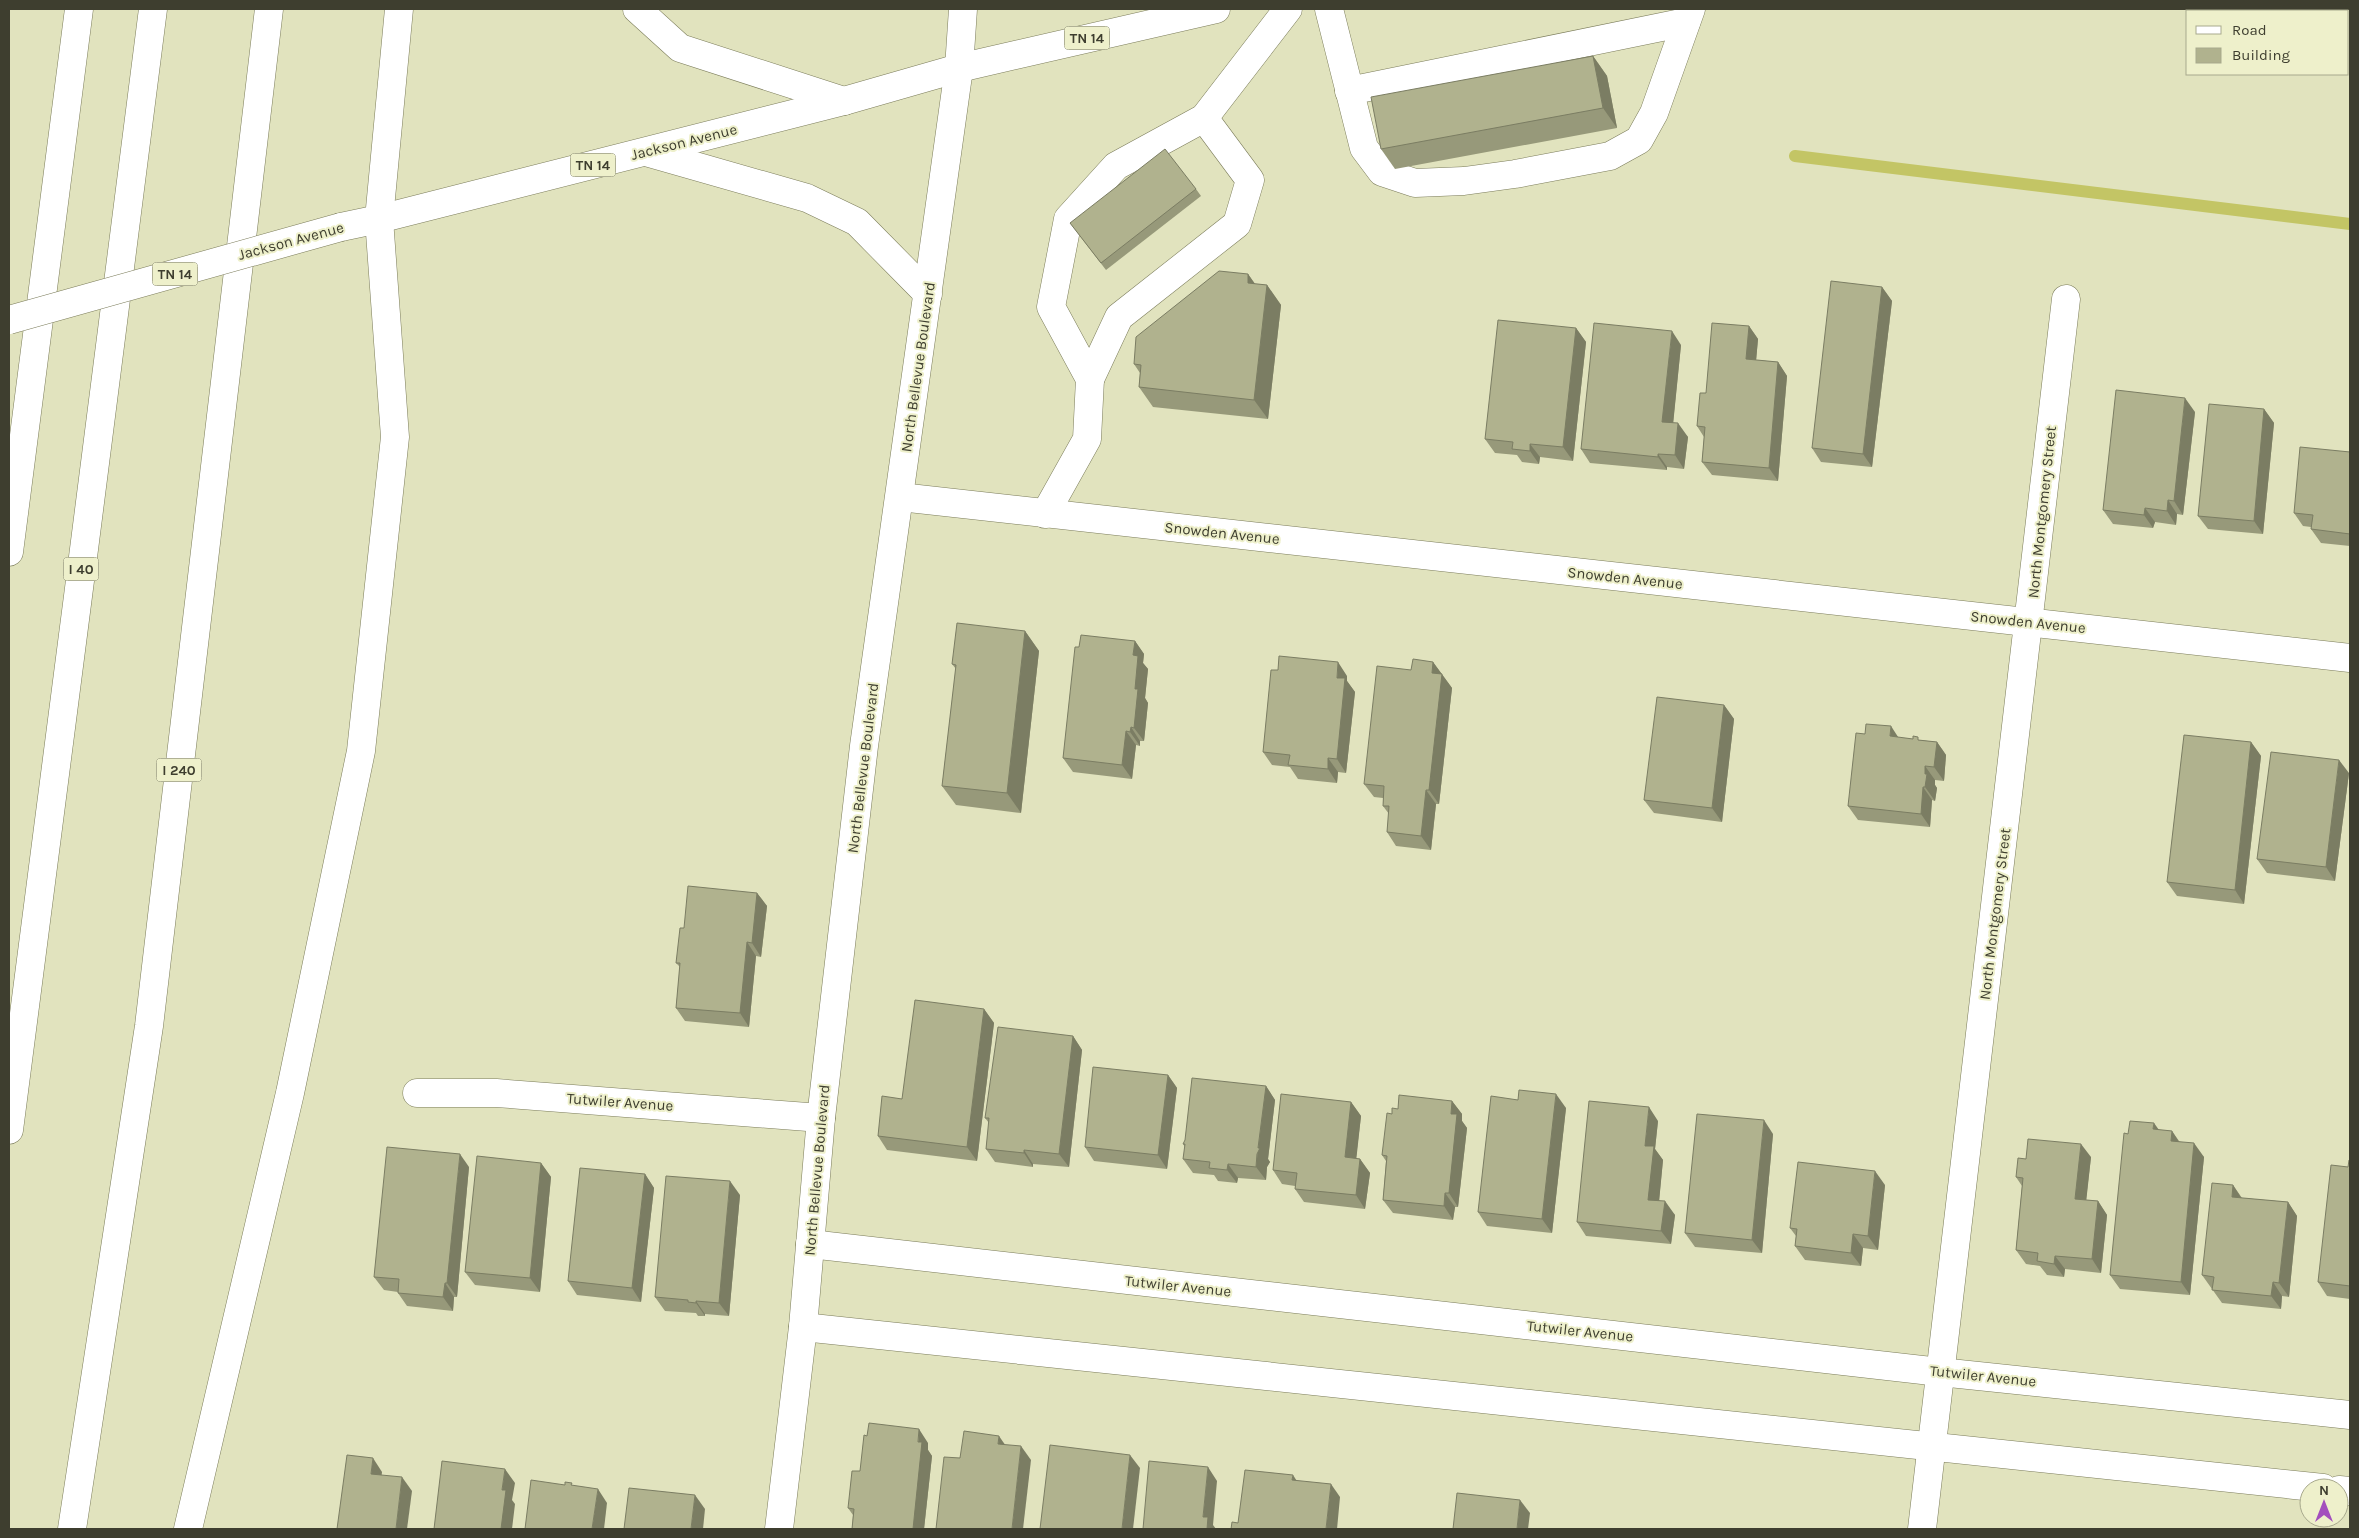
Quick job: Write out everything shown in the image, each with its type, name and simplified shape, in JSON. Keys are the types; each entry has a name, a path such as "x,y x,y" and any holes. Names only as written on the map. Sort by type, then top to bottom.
{"main road":[{"path":"9,552 79,9"},
{"name":"I 40","path":"9,1130 56,777 98,420 153,9"},
{"name":"I 240","path":"72,1529 149,1026 269,9"},
{"path":"188,1529 290,1092 361,751 395,437 379,220 399,9"},
{"path":"637,9 680,48 844,101"},
{"name":"North Bellevue Boulevard","path":"779,1529 803,1327 822,1118 864,746 959,68 963,9"},
{"name":"Jackson Avenue","path":"9,320 342,227 379,220 844,101 959,68 1216,9"},
{"path":"1090,379 1051,307 1068,219 1116,166 1204,118 1288,9"},
{"path":"1329,9 1364,148 1382,172 1416,183 1464,181 1515,174 1610,156 1639,140 1654,113 1688,16"},
{"path":"1349,91 1688,16"},
{"path":"1045,514 1087,439 1090,379 1119,317 1237,224 1250,180 1204,118"},
{"path":"644,152 806,198 857,222 928,294"},
{"name":"North Montgomery Street","path":"1922,1529 2030,622 2066,300"},
{"name":"Snowden Avenue","path":"900,497 2350,658"},
{"name":"Tutwiler Avenue","path":"417,1092 496,1092 822,1118"},
{"name":"Tutwiler Avenue","path":"810,1244 1940,1372 2350,1415"},
{"path":"803,1327 2299,1485"}],"building":[{"path":"1593,56 1603,108 1381,149 1371,97"},
{"path":"1165,149 1196,189 1101,263 1070,223"},
{"path":"1219,271 1248,274 1248,283 1267,285 1254,400 1139,387 1141,365 1134,364 1136,337"},
{"path":"1831,281 1882,287 1863,454 1812,448"},
{"path":"1498,320 1576,328 1563,447 1530,444 1530,451 1512,449 1513,442 1485,439"},
{"path":"1594,323 1672,331 1662,422 1678,423 1675,455 1658,454 1658,457 1581,449"},
{"path":"1712,323 1749,326 1746,359 1778,362 1769,468 1702,462 1705,427 1697,426 1700,393 1706,393"},
{"path":"2116,390 2185,398 2174,501 2168,500 2167,511 2145,508 2144,515 2103,510"},
{"path":"2209,404 2264,409 2254,521 2198,516"},
{"path":"2300,447 2350,452 2350,534 2311,529 2313,515 2294,513"},
{"path":"957,623 1025,631 1007,793 942,786 956,665 952,664"},
{"path":"1081,635 1135,641 1133,655 1138,656 1135,689 1138,689 1134,728 1131,727 1130,732 1126,731 1122,765 1063,758 1075,647 1079,647"},
{"path":"1279,656 1338,662 1337,678 1345,678 1337,759 1328,758 1328,769 1288,765 1290,755 1263,752 1271,670 1278,670"},
{"path":"1413,659 1433,662 1432,673 1442,674 1429,790 1426,790 1421,836 1387,832 1389,806 1383,806 1384,786 1364,784 1377,666 1411,670"},
{"path":"1657,697 1724,705 1712,808 1644,800"},
{"path":"1866,724 1891,726 1890,736 1913,739 1913,736 1918,737 1918,740 1937,742 1934,767 1925,766 1925,774 1927,774 1925,787 1923,787 1921,814 1848,806 1856,733 1865,734"},
{"path":"2184,735 2251,742 2235,890 2167,882"},
{"path":"2271,752 2339,760 2326,867 2257,859"},
{"path":"688,886 757,893 752,943 747,942 740,1013 676,1008 680,963 676,963 680,928 684,928"},
{"path":"915,1000 984,1009 967,1147 878,1136 882,1096 902,1099"},
{"path":"998,1027 1073,1036 1059,1154 1024,1150 1024,1153 986,1149 989,1118 985,1118"},
{"path":"1093,1067 1168,1075 1158,1155 1085,1147"},
{"path":"1192,1078 1266,1086 1258,1148 1260,1148 1257,1154 1256,1167 1228,1164 1227,1170 1209,1168 1210,1162 1183,1159 1185,1144 1183,1144"},
{"path":"1519,1090 1556,1094 1542,1219 1478,1212 1491,1096 1518,1100"},
{"path":"1281,1094 1351,1102 1345,1157 1360,1159 1356,1195 1295,1189 1297,1173 1273,1170"},
{"path":"1399,1095 1452,1101 1451,1114 1457,1114 1449,1193 1445,1193 1444,1206 1383,1200 1387,1156 1382,1155 1387,1113 1392,1114 1392,1108 1398,1109"},
{"path":"1589,1101 1649,1107 1645,1146 1654,1146 1648,1200 1665,1201 1661,1231 1577,1222"},
{"path":"1697,1114 1764,1120 1752,1240 1685,1233"},
{"path":"2130,1121 2154,1123 2153,1129 2172,1131 2171,1141 2194,1143 2181,1282 2110,1275 2124,1133 2128,1134"},
{"path":"2028,1139 2081,1144 2075,1199 2098,1201 2092,1259 2055,1256 2054,1264 2037,1261 2038,1253 2016,1250 2023,1178 2016,1177 2018,1158 2026,1159"},
{"path":"387,1147 460,1154 447,1283 445,1283 443,1297 398,1293 399,1279 374,1277"},
{"path":"477,1156 541,1163 530,1278 465,1272"},
{"path":"2349,1160 2350,1286 2318,1282 2331,1165 2348,1167"},
{"path":"1798,1162 1875,1171 1868,1236 1853,1234 1851,1253 1795,1246 1797,1229 1790,1228"},
{"path":"580,1168 645,1174 632,1288 568,1281"},
{"path":"666,1176 730,1181 719,1303 696,1301 696,1303 688,1302 688,1300 655,1297"},
{"path":"2212,1183 2233,1185 2232,1197 2288,1202 2279,1283 2273,1282 2271,1296 2212,1290 2214,1277 2202,1275"},
{"path":"869,1423 919,1429 918,1442 922,1442 913,1529 852,1529 854,1509 848,1508 852,1471 860,1471 864,1435 867,1436"},
{"path":"964,1431 999,1436 998,1444 1021,1446 1012,1529 936,1529 944,1457 960,1458"},
{"path":"1050,1445 1130,1455 1122,1529 1040,1529"},
{"path":"347,1455 373,1458 371,1474 402,1477 396,1529 337,1529"},
{"path":"442,1461 505,1469 502,1490 506,1490 501,1529 434,1529"},
{"path":"1149,1461 1208,1467 1203,1517 1208,1517 1207,1529 1143,1529"},
{"path":"1245,1470 1293,1475 1292,1480 1331,1484 1326,1529 1231,1529 1232,1522 1238,1523"},
{"path":"531,1480 565,1485 565,1482 572,1483 571,1485 598,1489 592,1529 525,1529"},
{"path":"629,1488 695,1495 691,1529 624,1529"},
{"path":"1457,1493 1520,1500 1517,1529 1453,1529"}],"waterway":[{"path":"1795,156 2350,224"}]}
